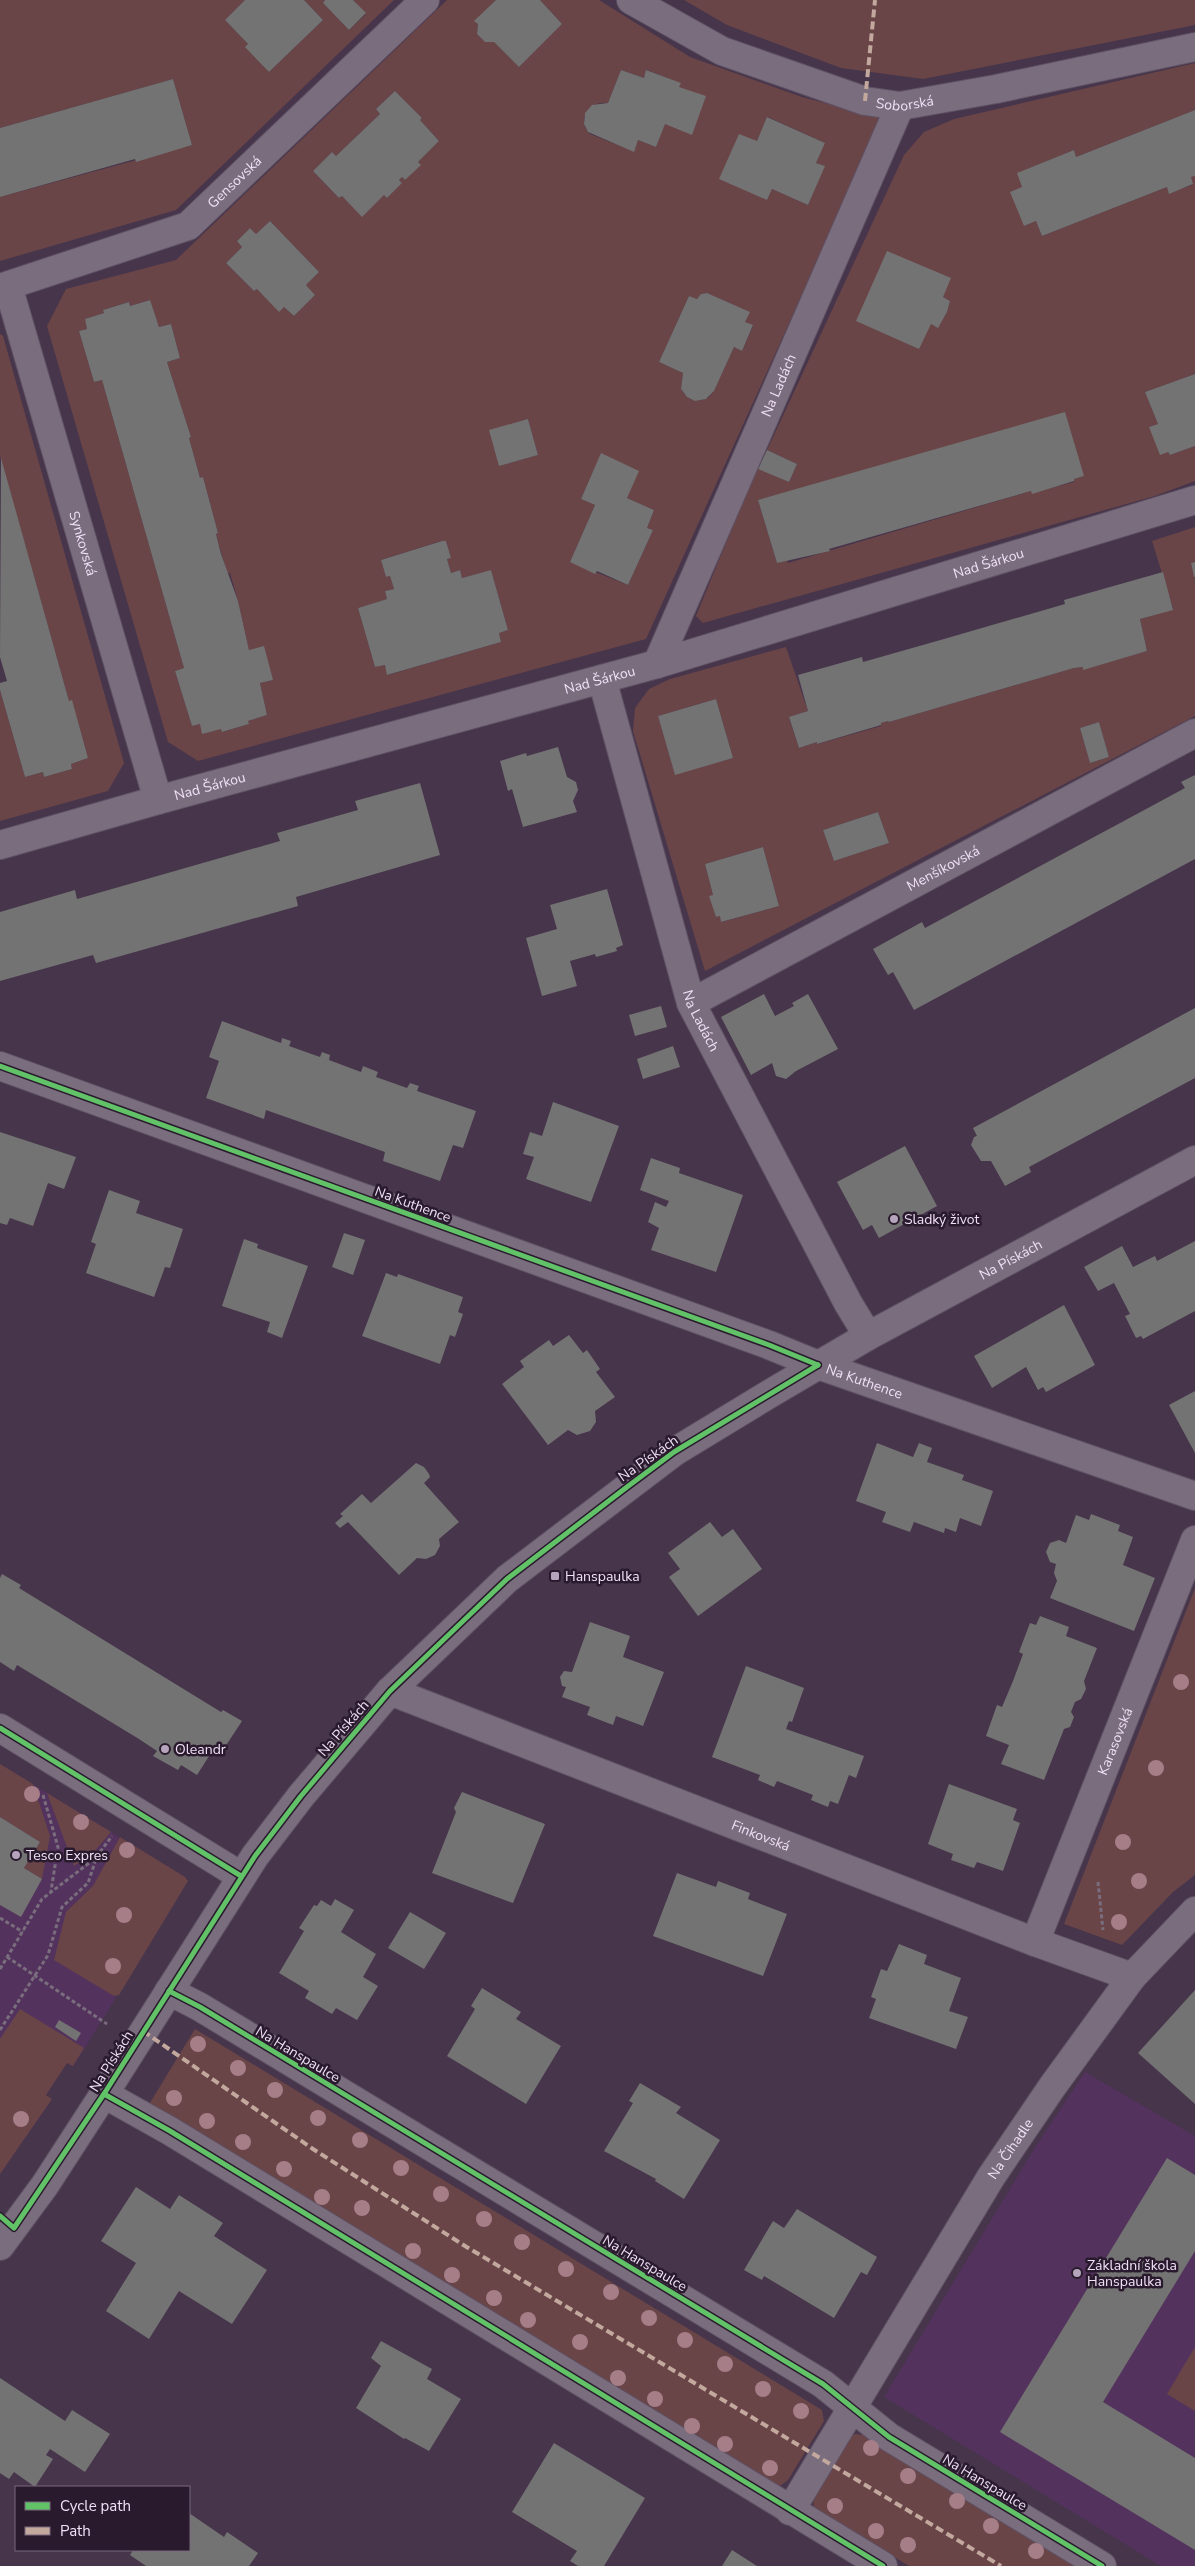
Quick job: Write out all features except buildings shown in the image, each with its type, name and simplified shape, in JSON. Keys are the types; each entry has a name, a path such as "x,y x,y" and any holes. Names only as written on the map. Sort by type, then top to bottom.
{"street":[{"name":"Gensovská","path":"4,287 188,226 425,0"},
{"name":"Soborská","path":"631,0 722,51 865,101 900,106 996,89 1195,47"},
{"name":"Na Ladách","path":"656,664 900,106"},
{"name":"Synkovská","path":"4,287 158,800"},
{"name":"Nad Šárkou","path":"0,845 656,664 1195,500"},
{"name":"Na Ladách","path":"602,679 691,1003 848,1303 868,1336"},
{"name":"Menšíkovská","path":"691,1003 1195,733"},
{"name":"Na Kuthence","path":"0,1066 769,1345 818,1365 1195,1496"},
{"name":"Na Pískách","path":"5,2230 104,2094 241,1876 301,1796 390,1691 507,1579 674,1452 868,1336 1195,1160"},
{"name":"Karasovská","path":"1035,1942 1195,1540"},
{"name":"Finkovská","path":"390,1691 1035,1942 1132,1977"},
{"path":"0,1728 241,1876"},
{"name":"Na Čihadle","path":"790,2511 991,2177 1052,2087 1132,1977 1195,1911"},
{"name":"Na Hanspaulce","path":"169,1991 200,2007 814,2379 852,2406 889,2437 1102,2566"},
{"path":"104,2094 178,2136 883,2566"}],"path":[{"path":"42,1792 58,1847 51,1892"},
{"path":"0,2030 48,1955 62,1907 88,1882 98,1856 113,1835"},
{"path":"0,1970 42,1899 98,1856"},
{"path":"1098,1881 1107,1968"},
{"path":"0,1918 23,1932"},
{"path":"7,1957 111,2027"}],"shaded area":[{"path":"0,0 245,0 225,20 248,44 269,72 323,20 304,0 325,0 323,3 349,30 366,14 353,0 394,0 176,210 0,261 0,197 192,145 173,79 0,128"},
{"path":"447,0 496,0 475,21 478,24 477,34 485,42 494,42 519,67 562,24 540,0 599,0 690,57 802,97 882,118 646,639 198,761 168,742 47,326 66,289 176,260","holes":["621,70 644,78 647,70 680,83 656,147 638,140 633,151 590,134 586,128 584,117 590,108 595,104 608,103","395,91 422,118 420,120 439,141 418,162 420,165 405,180 402,177 399,180 402,183 387,198 384,195 362,216 342,196 339,198 313,171 332,152 336,156 380,114 376,109","768,117 825,143 816,163 824,166 808,205 772,189 767,200 757,141","270,221 319,272 306,285 315,295 294,316 284,307 279,311 257,289 254,291 226,263 242,247 237,241 250,228 256,234","707,293 749,312 745,322 753,326 742,351 734,347 714,391 708,398 700,400 689,398 681,389 683,373 659,362 689,296 697,299 701,294","149,300 159,327 171,324 180,358 167,362 191,437 189,438 200,478 203,477 227,574 230,573 249,650 272,680 260,683 267,715 248,721 249,724 223,732 221,729 200,724 192,726 175,671 184,668 102,380 94,382 79,331 87,329 85,319 104,313 103,310 129,302 130,306","528,419 538,455 499,466","601,454 627,498 654,510 647,528 653,530 628,585 570,562 595,505 581,499","446,541 451,558 447,559 451,573 460,570 462,578 491,570 508,630 499,633 501,642 388,675 385,665 375,667 358,608 387,599 385,591 394,589 390,576 386,577 381,560"]},
{"path":"684,0 1195,0 1195,25 923,79 841,68 727,25"},
{"path":"1195,63 1195,110 1076,157 1074,150 1018,173 1022,187 1024,226 1036,221 1042,236 1167,187 1170,193 1192,185 1191,177 1195,176 1195,374 1145,392 1158,424 1150,427 1170,455 1195,446 1195,481 1155,496 703,623 696,616 758,465 759,469 789,482 797,464 767,450 904,155 924,132 954,119","holes":["943,297 950,301 947,312 938,327 931,324","1084,476 1074,479 1074,482 1032,493 1031,491 788,563 787,560 777,563 758,500 776,495"]},
{"path":"0,334 3,336 124,763 108,791 0,821 0,690 25,777 43,772 44,777 72,769 71,764 88,758 72,702 69,701 0,456"},
{"path":"1195,527 1195,562 1191,563 1195,579 1195,716 705,971 633,731 635,708 649,689 670,679 786,647 808,711 789,718 799,748 881,726 881,723 1074,668 1083,667 1083,669 1147,651 1140,619 1173,609 1152,541","holes":["716,699 733,758 675,774 658,716","1099,722 1109,757 1090,763 1080,728","878,812 889,843 834,861 823,830","763,847 779,906 722,922 720,916 716,917 710,897 713,895 705,864"]},
{"path":"1195,1588 1195,1875 1173,1892 1122,1945 1064,1924"},
{"path":"0,1764 185,1877 188,1881 73,2066 67,2062 46,2095 52,2099 0,2174"},
{"path":"0,1764 33,1784 50,1836 42,1879 24,1868 40,1842 0,1817"},
{"path":"47,1793 111,1832 93,1853 74,1866"},
{"path":"120,1837 185,1877 188,1881 119,1995 114,1996 54,1960 66,1912 93,1886"},
{"path":"20,2009 84,2048 73,2066 67,2063 46,2095 52,2099 0,2174 0,2039"},
{"path":"195,2029 822,2410 824,2421 788,2480 780,2486 775,2485 148,2106"},
{"name":"Základní škola Hanspaulka","path":"1085,2072 1195,2136 1195,2566 1161,2566 884,2397 1034,2149"},
{"path":"1195,2347 1195,2411 1167,2394"},
{"path":"855,2434 865,2435 1080,2566 909,2566 814,2508 813,2499 851,2436"}],"marked path":[{"path":"865,101 875,0"},
{"path":"143,2031 313,2149 465,2246 1001,2566"}],"cycle path":[{"path":"0,1066 769,1345 818,1365"},
{"path":"0,2216 14,2228 104,2094 255,1856 301,1796 390,1691 507,1579 627,1487 674,1452 818,1365"},
{"path":"0,1728 241,1876"},
{"path":"169,1991 200,2007 823,2384 889,2437 1102,2566"},
{"path":"104,2094 170,2131 883,2566"}],"place":[{"name":"Sladký život","path":"894,1219"},
{"name":"Hanspaulka","path":"555,1576"},
{"name":"Oleandr","path":"165,1749"},
{"name":"Tesco Expres","path":"16,1855"},
{"name":"Základní škola Hanspaulka","path":"1077,2273"}]}
